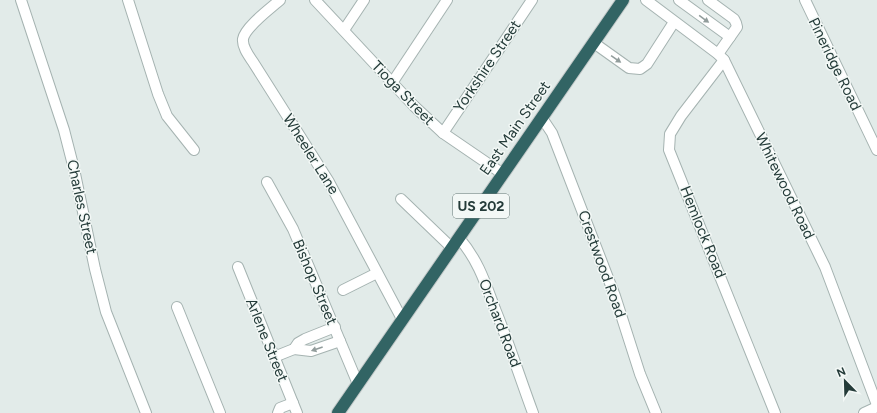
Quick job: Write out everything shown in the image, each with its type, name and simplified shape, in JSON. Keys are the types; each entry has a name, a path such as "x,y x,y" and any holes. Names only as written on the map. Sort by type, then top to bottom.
{"highway":[{"name":"East Main Street","path":"338,413 623,0"}],"street":[{"name":"Charles Street","path":"21,0 64,130 106,312 146,413"},
{"path":"128,0 158,94 167,116 194,150"},
{"name":"Wheeler Lane","path":"280,0 249,28 243,38 243,44 329,182 402,319"},
{"name":"Tioga Street","path":"315,0 414,106 443,133 503,174"},
{"path":"344,30 364,0"},
{"path":"392,83 447,0"},
{"name":"Yorkshire Street","path":"443,133 532,0"},
{"name":"Whitewood Road","path":"646,0 721,57 825,267 877,406"},
{"path":"679,0 730,37 737,27 736,23 708,0"},
{"name":"Pineridge Road","path":"804,0 877,150"},
{"path":"594,43 629,68 640,69 652,57 674,22"},
{"name":"Hemlock Road","path":"730,37 721,57 670,134 669,150 775,413"},
{"name":"Crestwood Road","path":"542,118 552,133 590,228 615,296 640,374 656,413"},
{"name":"Bishop Street","path":"267,182 293,229 358,384"},
{"name":"Orchard Road","path":"400,199 455,243 467,247 477,263 533,413"},
{"name":"Arlene Street","path":"238,267 296,413"},
{"path":"343,290 377,273"},
{"path":"177,307 220,413"},
{"path":"294,349 298,343 305,339 335,327"},
{"path":"274,357 294,349 311,351 340,341"},
{"path":"278,413 280,408 292,403"},
{"path":"864,413 877,406"}]}
